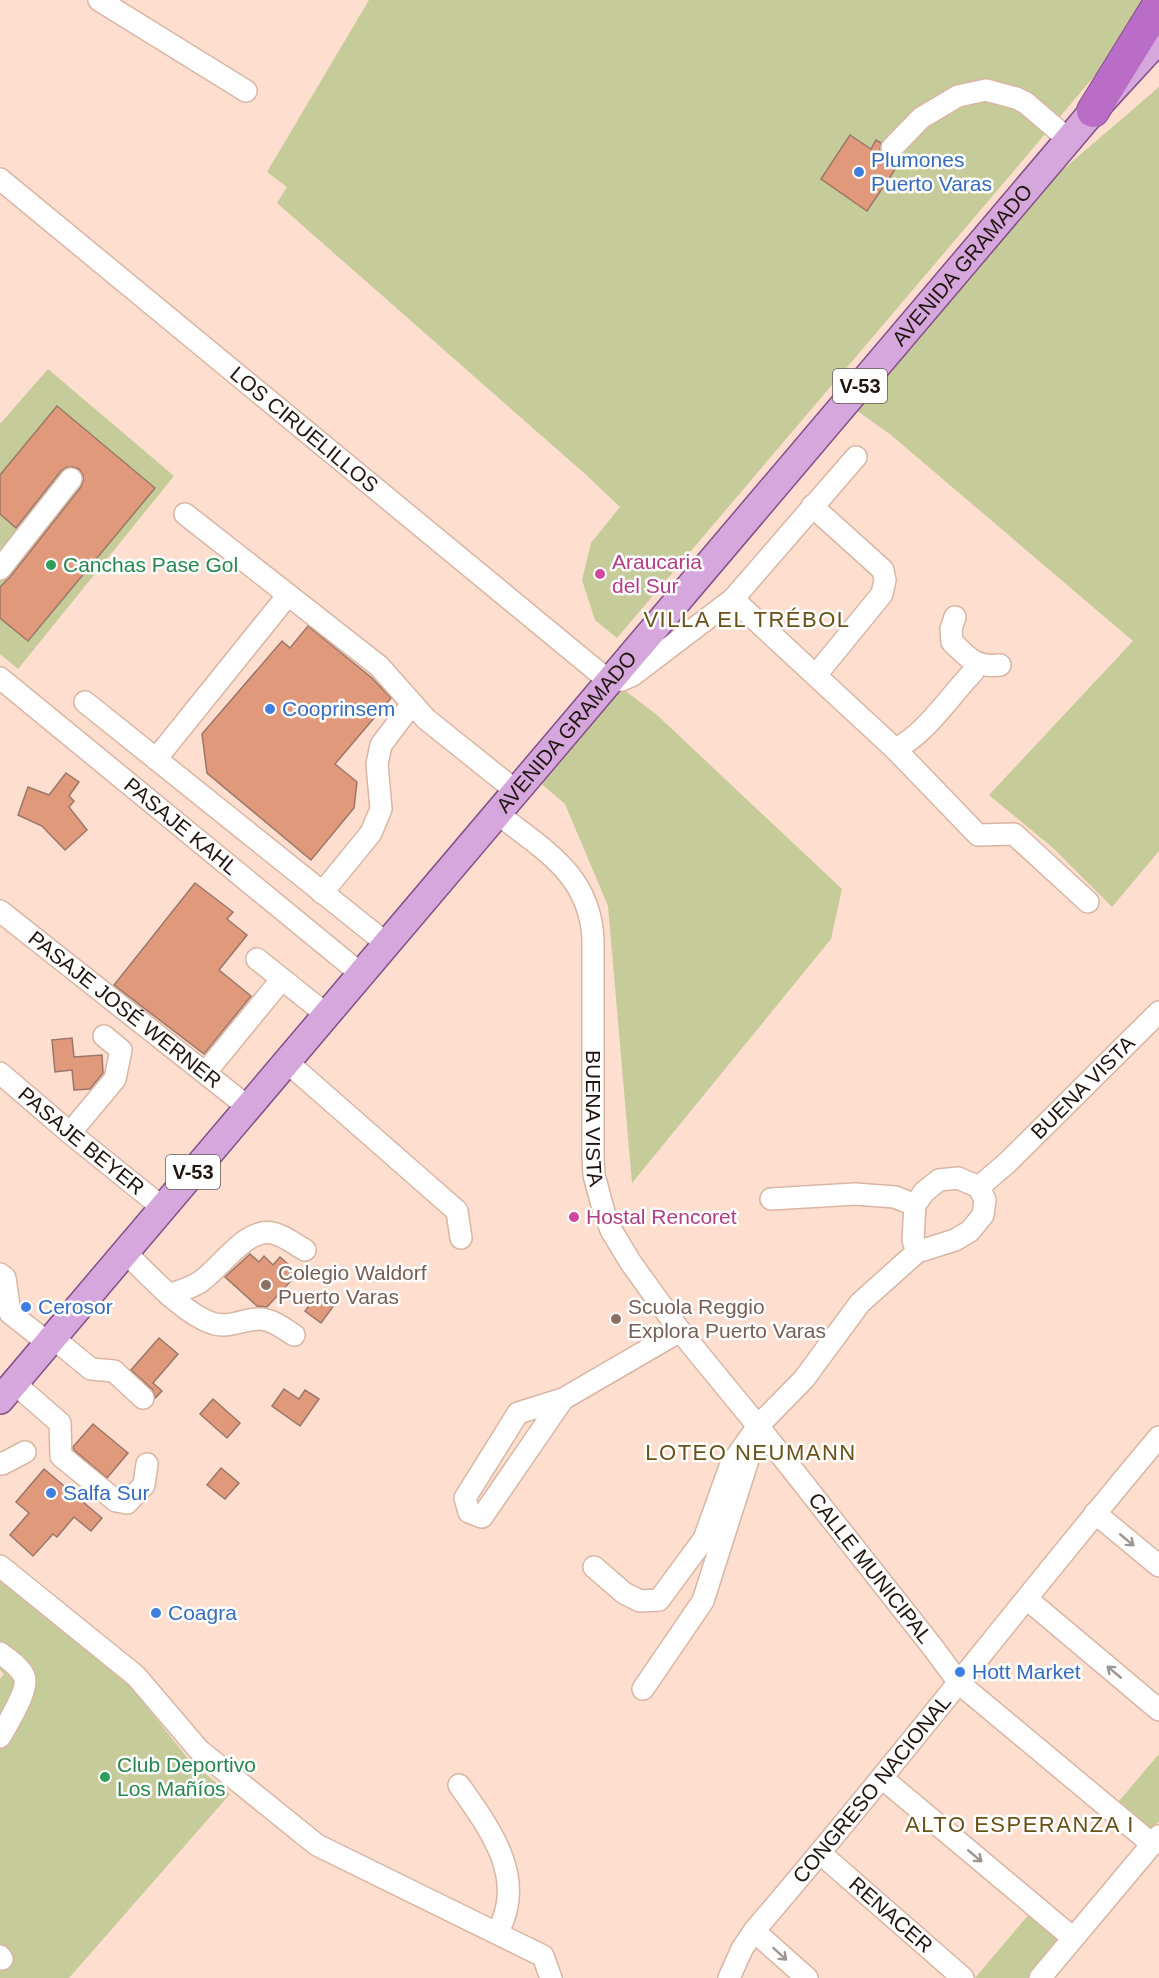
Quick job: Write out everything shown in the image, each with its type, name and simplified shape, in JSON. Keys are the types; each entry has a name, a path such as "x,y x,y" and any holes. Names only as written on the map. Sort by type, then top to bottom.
{"highway":[{"path":"1093,111 1159,4"}],"main road":[{"name":"AVENIDA GRAMADO","path":"7,1392 1068,140 1159,39"}],"street":[{"path":"99,0 246,91"},
{"path":"892,148 921,118 930,112 958,96 986,90 1017,98 1026,103 1068,140"},
{"name":"LOS CIRUELILLOS","path":"0,179 609,681"},
{"path":"609,681 622,680 633,675 733,599 856,457"},
{"path":"0,569 71,479"},
{"path":"812,506 883,570 885,580 882,594 816,675"},
{"path":"185,514 379,666 426,719 516,791"},
{"path":"156,759 288,595"},
{"path":"733,599 895,749 978,835 1014,834 1088,902"},
{"path":"956,617 951,629 952,642 976,664 988,667 1000,665"},
{"path":"895,749 917,735 973,672 976,664"},
{"name":"PASAJE KAHL","path":"0,678 361,974"},
{"path":"85,702 387,944"},
{"path":"322,893 371,833 381,809 377,764 381,745 412,704"},
{"name":"BUENA VISTA","path":"497,813 566,869 576,881 589,909 593,938 593,1156 598,1194 611,1230 620,1247 680,1331 758,1426"},
{"name":"PASAJE JOSÉ WERNER","path":"0,911 248,1107"},
{"path":"257,959 327,1015"},
{"path":"205,1073 282,979"},
{"name":"BUENA VISTA","path":"979,1187 1008,1162 1159,1012"},
{"path":"70,1133 115,1079 121,1050 104,1036"},
{"path":"286,1062 457,1211 461,1238"},
{"name":"PASAJE BEYER","path":"0,1073 163,1208"},
{"path":"594,1568 624,1593 640,1601 659,1600 704,1539 731,1464 758,1426 804,1379 860,1303 916,1252 955,1240 970,1232 983,1215 985,1200 979,1187 958,1178 939,1180 924,1192 915,1205 913,1240 916,1252"},
{"path":"771,1199 855,1194 895,1197 915,1205"},
{"path":"169,1295 198,1283 217,1269 244,1240 260,1233 276,1233 305,1250"},
{"path":"125,1252 169,1295 199,1318 217,1325 238,1324 260,1319 273,1322 294,1335"},
{"path":"0,1274 5,1278 10,1313 91,1369 114,1371 143,1398"},
{"path":"563,1399 483,1517 469,1512 465,1498 518,1413 563,1399 680,1331"},
{"path":"7,1392 60,1423 61,1456 116,1501 127,1503 144,1485 147,1464"},
{"path":"643,1689 703,1601 758,1426"},
{"name":"CALLE MUNICIPAL","path":"758,1426 960,1684 1155,1840"},
{"name":"CONGRESO NACIONAL","path":"729,1978 742,1949 754,1931 960,1684 1095,1513 1159,1437"},
{"path":"0,1463 25,1452"},
{"path":"1095,1513 1159,1566"},
{"path":"0,1566 136,1676 199,1750 317,1845 543,1956 551,1978"},
{"path":"1027,1599 1159,1710"},
{"path":"0,1653 25,1676 26,1687 0,1737"},
{"path":"882,1778 1073,1938"},
{"path":"459,1785 490,1833 506,1865 510,1890 509,1903 503,1924 497,1933"},
{"path":"1040,1978 1155,1840"},
{"name":"RENACER","path":"820,1853 963,1978"},
{"path":"754,1931 807,1978"}],"green space":[{"path":"369,0 1159,0 617,638 595,620 582,580 591,543 620,507 277,203 287,187 267,172"},
{"path":"1159,87 1159,851 1112,907 1053,848 989,795 1133,641 891,435 856,410 1038,191"},
{"name":"Canchas Pase Gol","path":"48,369 174,476 18,669 0,654 0,424"},
{"path":"619,686 657,715 842,889 831,939 632,1183 608,906 565,804 538,781"},
{"name":"Club Deportivo Los Mañíos","path":"0,1581 127,1682 189,1760 230,1794 69,1978 0,1978 0,1679 4,1674 0,1670"},
{"path":"1159,1754 1159,1821 1152,1830 1119,1801"},
{"path":"1030,1913 1063,1940 1031,1978 975,1978"}],"building":[{"name":"Plumones Puerto Varas","path":"850,135 871,149 876,140 881,143 880,151 883,157 898,165 867,211 821,179"},
{"path":"57,406 155,488 28,641 0,618 0,587 81,487 83,475 79,469 73,467 67,467 61,471 16,528 0,514 0,475"},
{"path":"308,626 372,678 391,698 335,764 357,782 354,808 311,860 207,773 202,734 282,641 290,648"},
{"path":"66,773 79,782 69,796 74,801 69,807 87,830 65,850 42,826 18,815 28,787 49,795"},
{"path":"195,883 233,912 227,919 247,935 219,970 251,996 204,1054 114,985"},
{"path":"72,1038 74,1057 102,1055 103,1073 90,1089 74,1090 72,1070 55,1072 52,1040"},
{"path":"250,1254 259,1262 264,1256 273,1265 280,1257 298,1273 267,1307 257,1306 225,1277"},
{"path":"319,1292 335,1304 321,1323 305,1311"},
{"path":"159,1338 178,1354 153,1383 162,1391 155,1398 152,1389 131,1370"},
{"path":"284,1389 299,1399 305,1390 319,1399 300,1426 272,1406"},
{"path":"213,1399 240,1423 227,1438 200,1414"},
{"path":"93,1424 128,1453 107,1478 73,1447"},
{"path":"221,1468 239,1483 225,1499 207,1485"},
{"path":"44,1469 102,1518 91,1531 74,1517 57,1537 53,1534 33,1556 10,1535 29,1513 16,1502"}],"place":[{"name":"Plumones Puerto Varas","path":"859,172"},
{"name":"Canchas Pase Gol","path":"51,565"},
{"name":"Araucaria del Sur","path":"600,574"},
{"name":"Cooprinsem","path":"270,709"},
{"name":"Hostal Rencoret","path":"574,1217"},
{"name":"Colegio Waldorf Puerto Varas","path":"266,1285"},
{"name":"Cerosor","path":"26,1307"},
{"name":"Scuola Reggio Explora Puerto Varas","path":"616,1319"},
{"name":"Salfa Sur","path":"51,1493"},
{"name":"Coagra","path":"156,1613"},
{"name":"Hott Market","path":"960,1672"},
{"name":"Club Deportivo Los Mañíos","path":"105,1777"}],"district":[{"name":"VILLA EL TRÉBOL","path":"747,619"},
{"name":"LOTEO NEUMANN","path":"751,1452"},
{"name":"ALTO ESPERANZA I","path":"1020,1824"}]}
